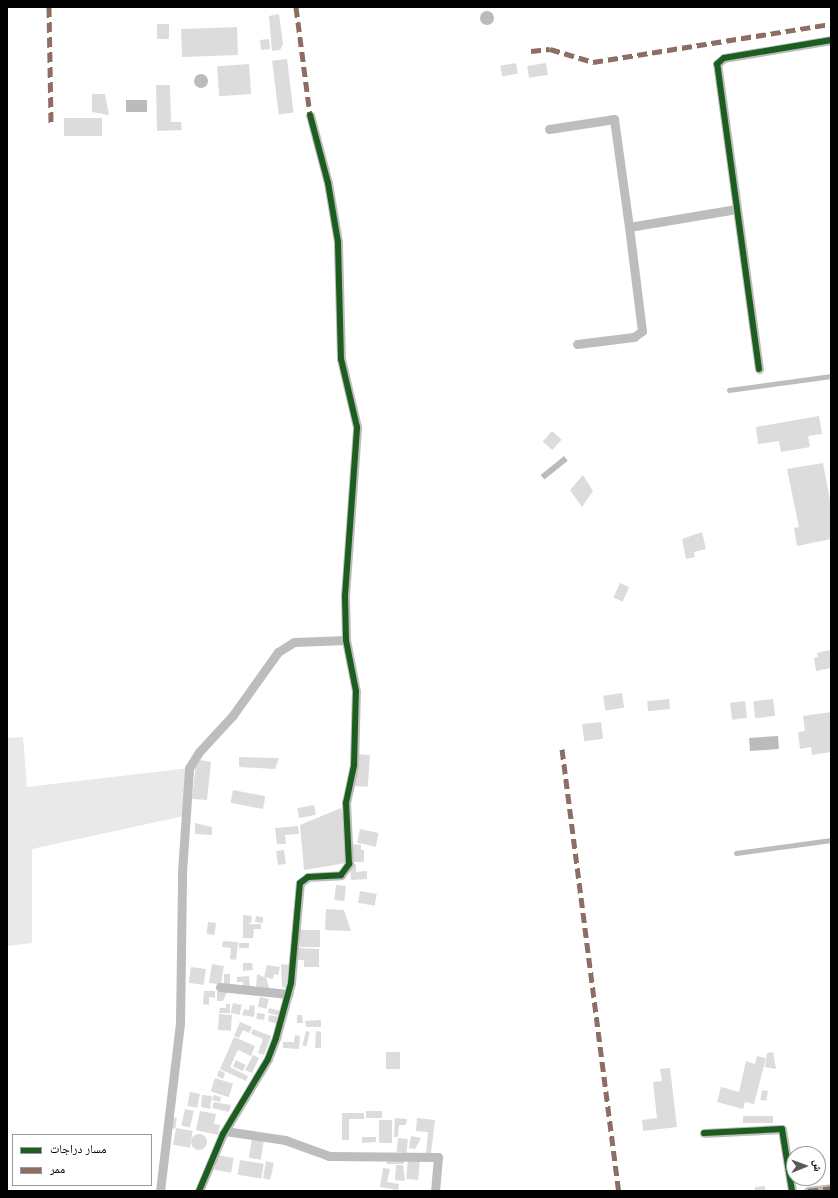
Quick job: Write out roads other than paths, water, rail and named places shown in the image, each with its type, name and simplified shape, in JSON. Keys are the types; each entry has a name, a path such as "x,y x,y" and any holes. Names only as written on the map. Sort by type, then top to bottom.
{"street":[{"path":"759,369 717,64 724,58 831,40"},
{"path":"199,1191 225,1131 268,1059 289,994 300,883 308,877 341,875 349,864 346,804 354,765 356,690 346,640 345,596 357,427 340,353 338,242 328,183 310,115"},
{"path":"549,129 614,119 629,228 642,331 634,337 577,344"},
{"path":"629,228 737,209"},
{"path":"160,1191 180,1023 182,872 189,768 199,752 233,715 278,652 294,642 346,640"},
{"path":"220,987 289,994"},
{"path":"704,1133 782,1129 792,1191"},
{"path":"225,1131 285,1140 329,1156 438,1157 435,1191"},
{"path":"808,1191 831,1188"}],"lane":[{"path":"729,390 831,376"},
{"path":"736,853 831,840"}]}
